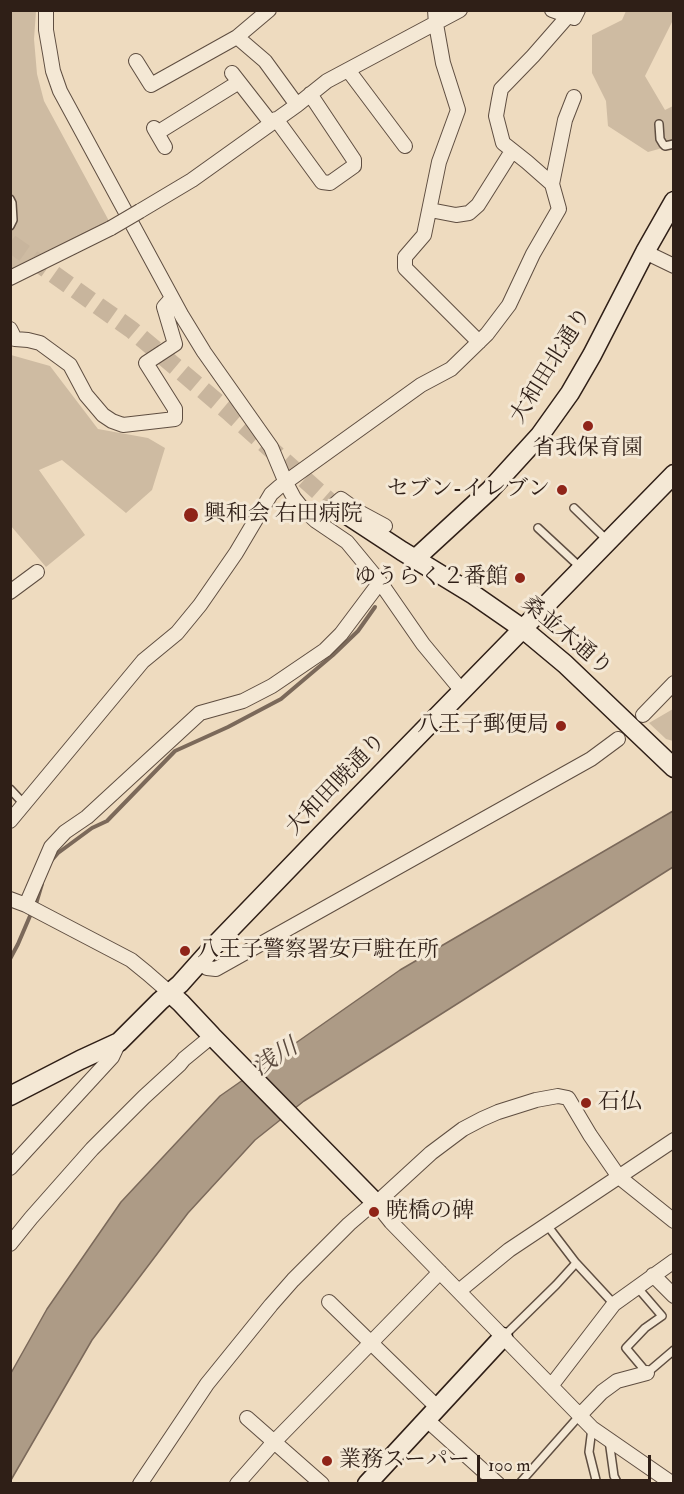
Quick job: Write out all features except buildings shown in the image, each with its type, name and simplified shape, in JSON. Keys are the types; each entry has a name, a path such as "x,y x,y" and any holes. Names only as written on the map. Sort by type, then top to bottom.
{"street":[{"path":"46,10 46,30 53,71 60,91 172,298 204,352 271,447 286,483 298,503 316,521 347,542 380,582 423,644 462,691"},
{"path":"136,61 150,85 237,37 269,10"},
{"path":"10,278 140,212 192,180 327,81 435,17 460,10"},
{"path":"552,10 573,13"},
{"path":"552,184 503,143 496,116 501,89 573,13"},
{"path":"435,17 443,63 458,110 439,162 424,235 405,257 405,268 478,342"},
{"path":"237,37 265,61 297,105"},
{"path":"348,70 405,146"},
{"path":"165,147 155,130 236,77 274,121 321,182 330,183 354,166 354,160 310,94"},
{"path":"10,821 143,661 177,633 200,605 236,553 272,494 421,385 451,369 487,334 509,305 533,254 559,209 552,184 566,120 574,97"},
{"path":"430,210 456,215 469,213 478,205 512,151"},
{"name":"大和田北通り","path":"415,560 490,490 540,435 570,393 592,355 674,201"},
{"path":"645,252 674,266"},
{"path":"10,329 15,339 40,343 70,365 86,395 104,416 112,421 123,425 175,419 175,409 146,363 175,344 164,307 172,298"},
{"name":"大和田暁通り","path":"10,1096 119,1042 201,962 214,946 674,474"},
{"path":"316,521 341,499 385,526"},
{"name":"桑並木通り","path":"338,509 415,560 474,595 523,629 565,664 674,768"},
{"path":"10,592 38,572"},
{"path":"26,905 51,846 65,832 87,817 200,713 243,701 272,686 325,650 341,634 380,582"},
{"path":"643,715 674,683"},
{"path":"201,962 207,968 216,969 591,759 618,739"},
{"path":"10,900 26,905 131,960 170,993 592,1428 673,1484"},
{"path":"10,1244 92,1149 130,1111 184,1059 215,1039"},
{"path":"10,1168 112,1057 119,1042"},
{"path":"140,1484 202,1391 271,1305 372,1199 383,1197 430,1153 474,1122 536,1100 566,1097 619,1177 674,1221"},
{"path":"459,1292 509,1250 674,1140"},
{"path":"551,1386 614,1304 674,1261"},
{"path":"237,1484 274,1442 440,1272"},
{"path":"653,1275 674,1296"},
{"path":"329,1302 370,1343 432,1414 498,1484"},
{"path":"367,1484 503,1337"},
{"path":"580,1415 602,1392 617,1381 647,1373"},
{"path":"248,1418 322,1484"}],"lane":[{"path":"659,124 660,139 663,144 665,146 674,144"},
{"path":"10,200 13,220 10,226"},
{"path":"574,508 608,541"},
{"path":"538,528 582,568"},
{"path":"10,789 24,804"},
{"path":"547,1225 576,1263 614,1304"},
{"path":"503,1337 576,1263"},
{"path":"637,1287 662,1316 645,1328 626,1348 647,1373 674,1350"},
{"path":"519,1484 580,1415"},
{"path":"592,1428 589,1452 597,1484"},
{"path":"609,1439 614,1476 618,1484"}],"shaded area":[{"path":"11,11 36,11 34,39 37,74 44,101 109,221 11,275"},
{"path":"626,11 673,11 673,20 645,76 665,110 673,106 673,145 648,152 608,126 606,101 592,73 592,35 622,20"},
{"path":"11,355 50,366 98,429 148,438 165,448 152,490 126,513 62,460 39,470 85,535 46,567 11,526"},
{"path":"673,709 673,741 666,739 649,723"}],"water":[{"name":"浅川","path":"673,811 673,867 304,1101 255,1140 188,1213 92,1340 11,1480 11,1373 47,1309 121,1202 220,1096 400,970"}],"waterway":[{"path":"51,861 58,853 92,828 107,821 175,751 281,699 358,631 375,607"},
{"path":"36,904 42,884"},
{"path":"10,959 30,916"}],"tunnel":[{"path":"10,243 132,330 338,509"}],"place":[{"name":"省我保育園","path":"588,426"},
{"name":"セブン-イレブン","path":"562,490"},
{"name":"興和会 右田病院","path":"191,515"},
{"name":"ゆうらく２番館","path":"520,578"},
{"name":"八王子郵便局","path":"561,726"},
{"name":"八王子警察署安戸駐在所","path":"185,951"},
{"name":"石仏","path":"586,1103"},
{"name":"暁橋の碑","path":"374,1212"},
{"name":"業務スーパー","path":"327,1461"}]}
